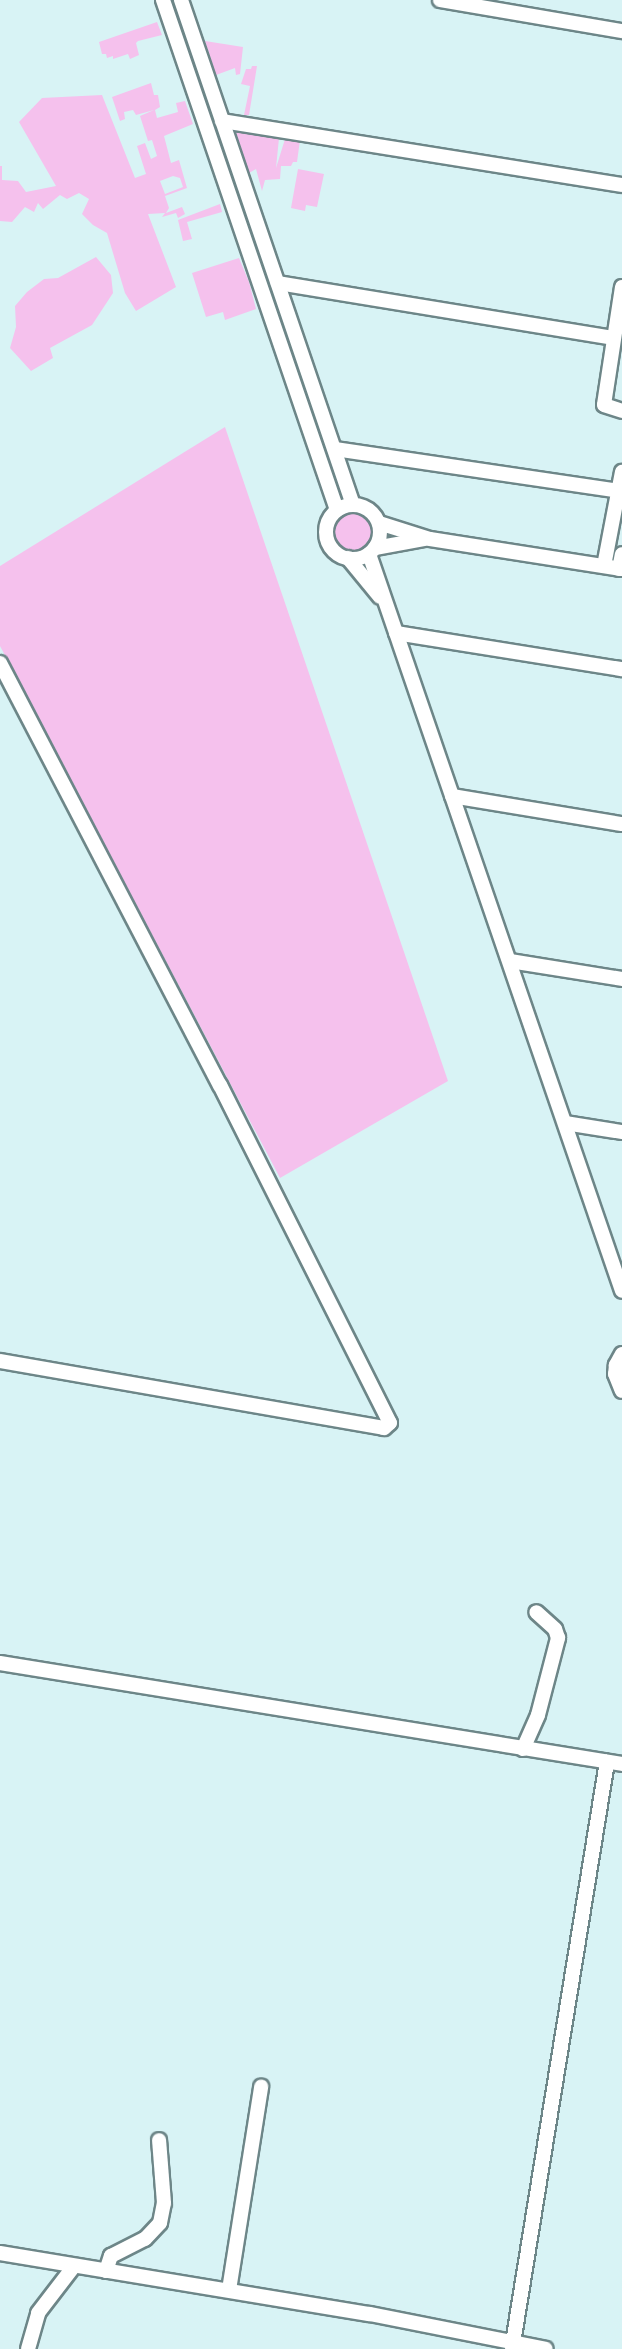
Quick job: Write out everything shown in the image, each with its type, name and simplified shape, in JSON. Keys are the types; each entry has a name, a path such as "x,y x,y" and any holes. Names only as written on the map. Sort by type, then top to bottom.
{"street":[{"path":"163,0 337,510"},
{"path":"181,0 353,505"},
{"path":"440,0 622,31"},
{"path":"212,139 224,128"},
{"path":"224,128 622,185"},
{"path":"622,287 604,405 622,411"},
{"path":"267,302 281,289"},
{"path":"281,289 614,338"},
{"path":"334,449 619,491"},
{"path":"604,566 622,472"},
{"path":"384,600 348,558 333,550 328,542 327,525 337,510 353,505 369,510 379,523 430,539 621,569 622,554"},
{"path":"379,523 379,540 372,551 384,600 622,1291"},
{"path":"348,558 359,558 372,551 430,539"},
{"path":"396,633 622,669"},
{"path":"0,663 220,1085 390,1423 384,1428 0,1361"},
{"path":"452,796 622,824"},
{"path":"510,961 622,979"},
{"path":"565,1123 622,1132"},
{"path":"622,1354 615,1374 622,1391"},
{"path":"523,1749 538,1715 558,1638 555,1629 536,1612"},
{"path":"0,1663 622,1764"},
{"path":"512,2346 607,1762"},
{"path":"229,2290 261,2087"},
{"path":"106,2271 111,2256 145,2239 160,2223 164,2203 159,2140"},
{"path":"0,2253 370,2314 512,2346 546,2349"},
{"path":"28,2349 38,2313 74,2266"}],"shaded area":[{"path":"168,0 175,0 219,129 213,132"},
{"path":"157,22 162,35 138,41 136,43 139,55 130,59 128,54 113,59 113,56 107,58 106,54 102,54 99,42"},
{"path":"205,41 243,47 240,74 236,75 235,68 216,75"},
{"path":"252,66 257,66 249,115 244,115 250,86 241,84 246,69 251,69"},
{"path":"151,83 154,95 158,95 160,107 155,110 157,118 178,112 176,103 185,101 193,124 164,136 171,163 179,160 187,188 165,196 169,208 166,213 182,207 185,214 178,218 176,213 162,217 165,213 148,214 176,287 136,311 125,293 107,233 93,225 82,214 89,199 79,193 67,199 60,195 43,209 38,203 34,212 25,207 12,222 0,221 0,166 2,166 2,180 18,181 26,192 56,186 19,122 42,98 102,95 135,178 146,174 137,146 145,143 151,159 157,156 152,140 148,141 140,116 154,110 136,115 133,110 124,112 125,119 120,121 112,97","holes":["173,176 180,178 183,187 165,194 160,181"]},
{"path":"235,130 279,138 276,168 285,139 300,140 297,162 293,162 291,166 281,166 280,179 265,180 262,191 256,169 249,173"},
{"path":"223,141 274,291 270,294 217,143"},
{"path":"298,169 324,174 317,207 306,205 305,211 291,208"},
{"path":"220,204 222,212 187,222 192,239 183,241 178,220"},
{"path":"96,257 111,275 113,293 92,325 50,348 53,358 31,371 10,348 16,327 15,306 27,292 44,279 58,278"},
{"path":"239,258 249,282 256,309 225,320 223,312 206,317 192,273"},
{"path":"278,303 345,500 340,502 273,305"},
{"path":"225,427 448,1081 280,1178 0,646 0,566"},
{"path":"353,511 361,512 368,517 373,524 373,540 368,547 361,552 353,553 345,552 338,547 333,540 332,532 333,524 338,517 345,512"}]}
